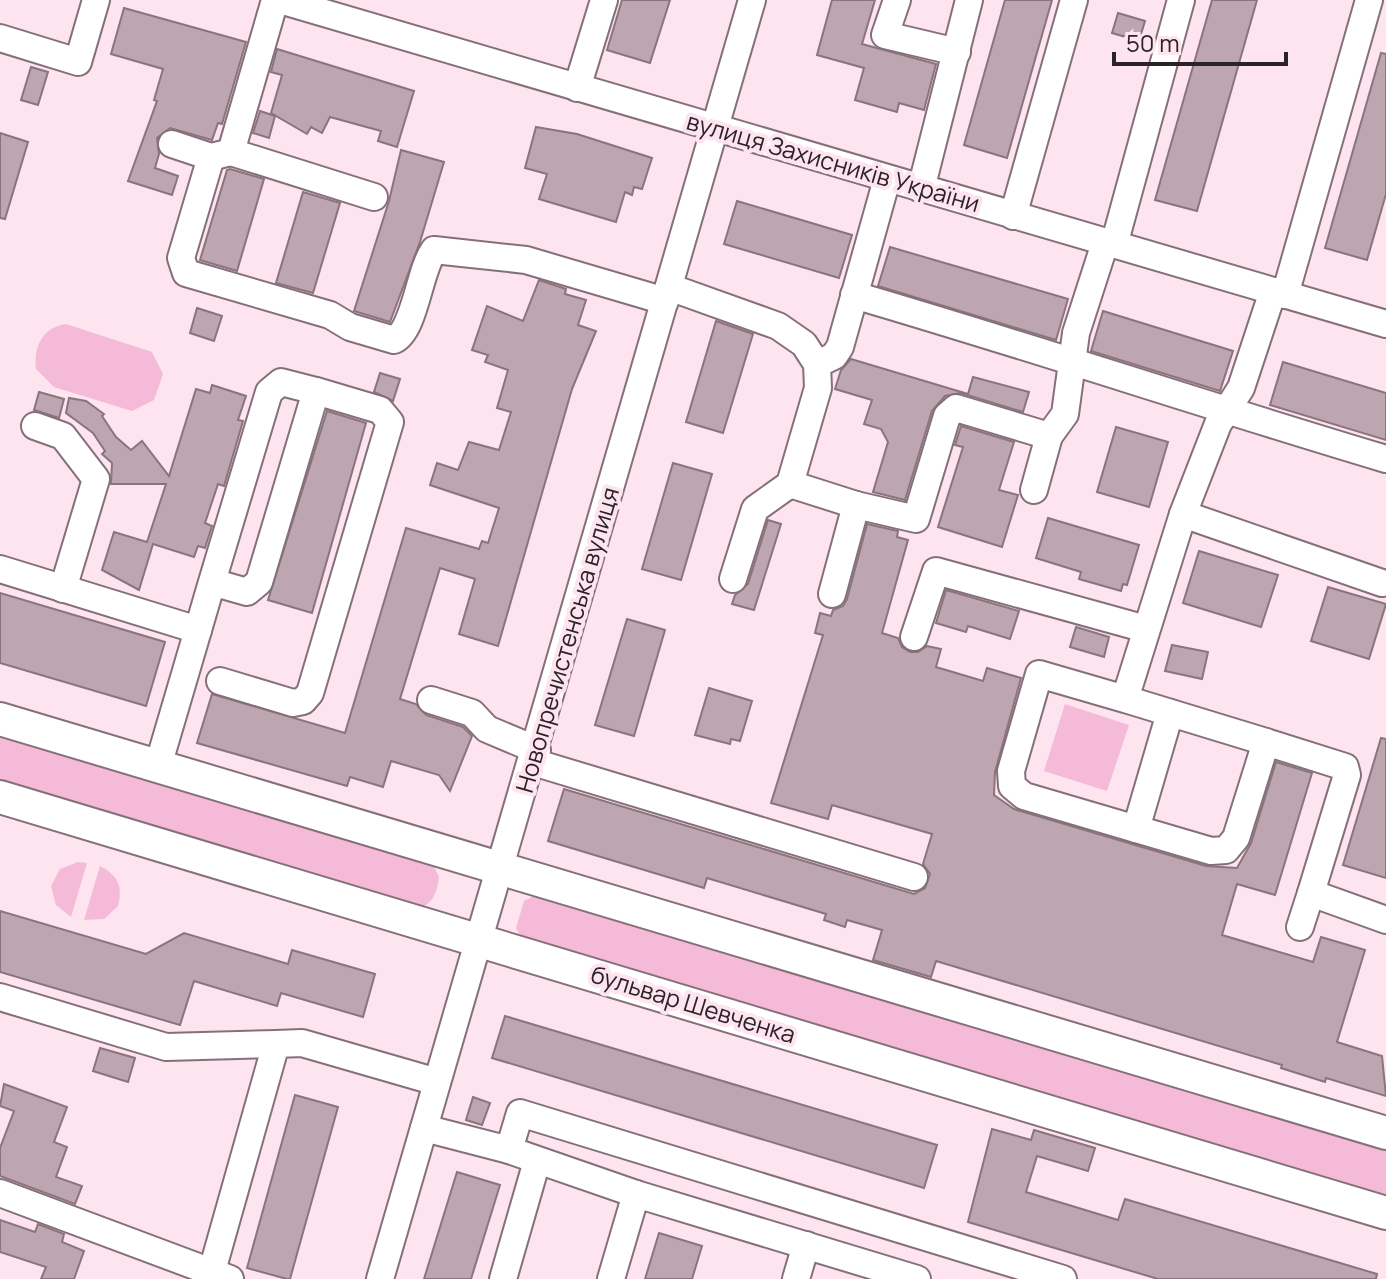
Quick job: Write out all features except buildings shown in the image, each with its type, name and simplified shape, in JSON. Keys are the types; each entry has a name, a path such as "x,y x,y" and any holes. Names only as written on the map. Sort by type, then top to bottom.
{"main road":[{"path":"0,719 1386,1133"},
{"name":"бульвар Шевченка","path":"0,797 1386,1213"}],"street":[{"path":"0,38 78,62 96,0"},
{"path":"277,0 181,258 182,268 191,275 330,315 355,329 394,340 404,334 425,265 434,250 526,260 667,294 778,326 804,344 817,364 818,388 790,484 755,509 733,579"},
{"name":"вулиця Захисників України","path":"277,0 1386,324"},
{"path":"577,88 604,0"},
{"name":"Новопречистенська вулиця","path":"380,1279 535,756 752,0"},
{"path":"897,0 885,35 957,52"},
{"path":"921,189 969,0"},
{"path":"1013,216 1074,0"},
{"path":"1034,490 1049,436 1065,414 1076,333 1110,244 1181,0"},
{"path":"1125,699 1183,514 1215,432 1241,388 1279,293 1369,0"},
{"path":"172,144 221,154 374,197"},
{"path":"817,364 838,352 887,179"},
{"path":"854,295 1074,359 1227,411 1386,459"},
{"path":"158,766 269,392 281,382 380,410 390,422 310,693 303,701 293,703 220,681"},
{"path":"212,582 247,592 257,587 316,391"},
{"path":"790,484 856,505 916,519 947,416 956,408 1049,436"},
{"path":"35,426 63,436 96,479 63,589"},
{"path":"832,594 856,505"},
{"path":"1183,514 1382,583"},
{"path":"0,569 198,630"},
{"path":"914,637 936,571 1146,629"},
{"path":"1266,742 1236,838 1226,850 1211,851 1024,796 1012,786 1010,778 1039,674 1341,764 1347,771 1300,927"},
{"path":"431,700 472,713 487,729 535,756 914,877"},
{"path":"1136,829 1170,713"},
{"path":"1311,893 1386,920"},
{"path":"0,997 166,1047 302,1043 437,1082"},
{"path":"0,1193 221,1275 276,1044"},
{"path":"509,1150 520,1113 1063,1279"},
{"path":"424,1128 509,1150 636,1194 917,1279"},
{"path":"503,1279 537,1161"},
{"path":"611,1279 636,1194"},
{"path":"796,1279 806,1245"}],"shaded area":[{"path":"66,324 152,352 163,374 154,400 132,411 54,387 36,369 36,353 41,339 51,329"},
{"path":"1065,704 1129,725 1107,791 1044,771"},
{"path":"0,734 433,865 439,877 436,891 429,903 420,907 0,783"},
{"path":"78,862 87,863 71,917 56,905 51,886 60,869"},
{"path":"100,866 118,882 118,906 104,919 84,920"},
{"path":"536,895 1386,1148 1386,1200 522,939 516,928 524,901"}]}
